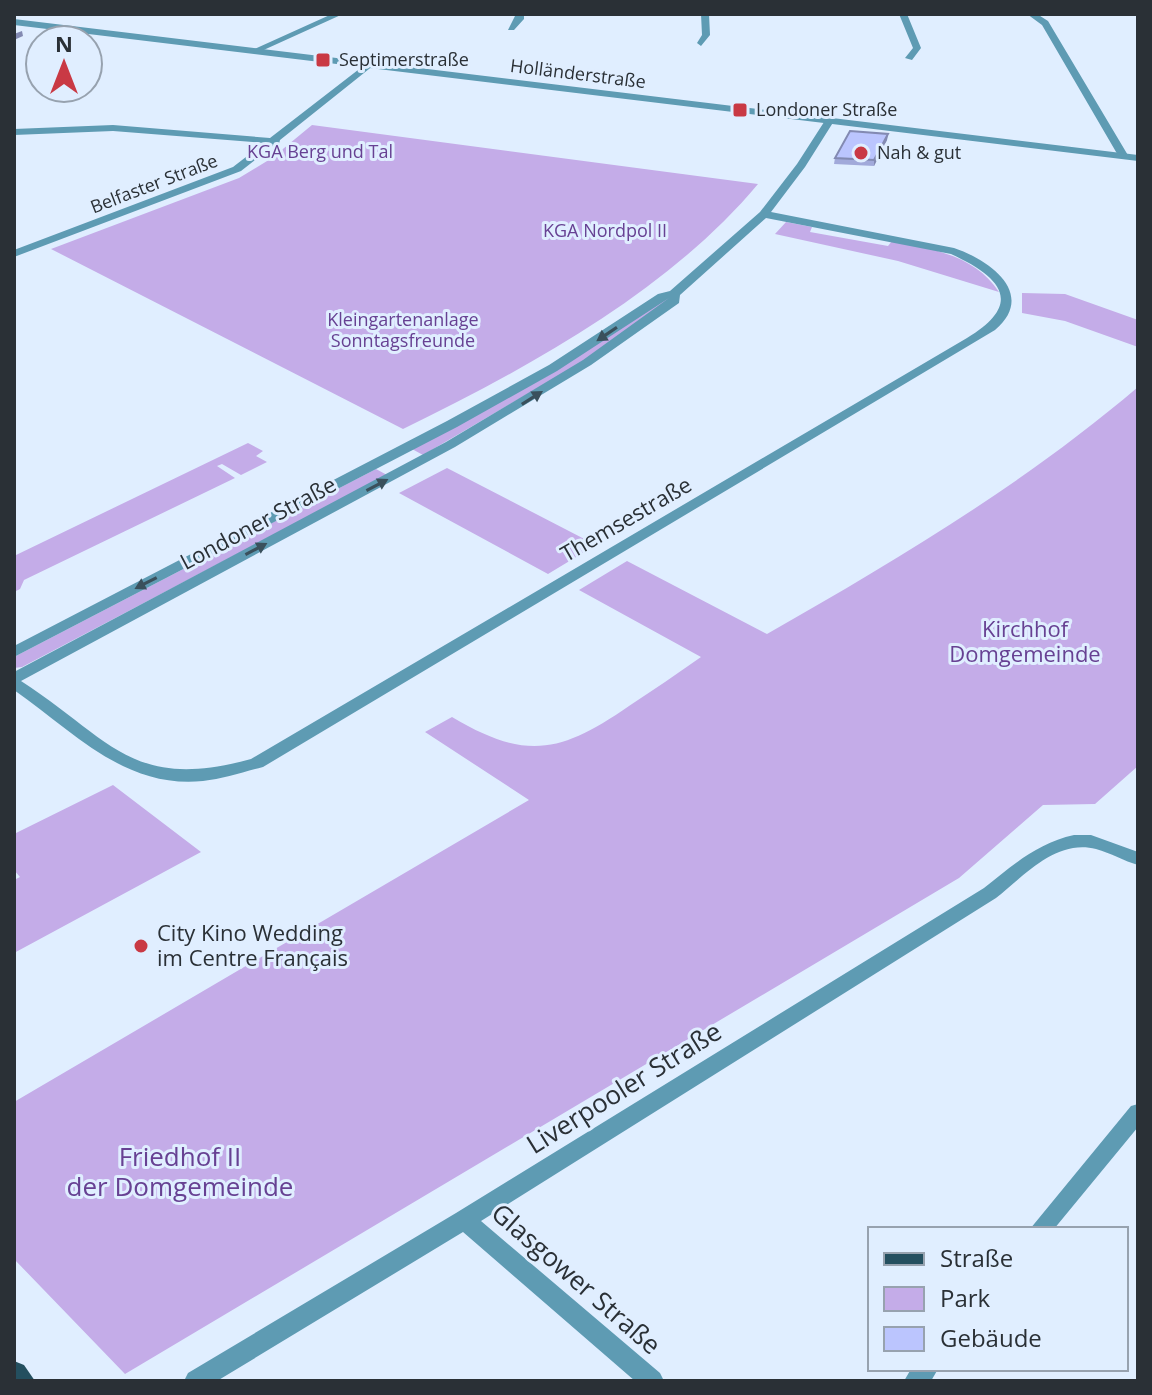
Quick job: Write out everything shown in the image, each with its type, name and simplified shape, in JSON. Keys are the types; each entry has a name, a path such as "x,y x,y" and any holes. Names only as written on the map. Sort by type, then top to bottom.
{"main road":[{"path":"14,1375 20,1381"}],"street":[{"path":"254,51 339,14"},
{"path":"511,28 520,19 520,14"},
{"path":"701,43 706,35 705,14"},
{"path":"903,14 917,48 909,58"},
{"path":"1031,14 1045,23 1124,157"},
{"name":"Holländerstraße","path":"14,22 1138,158"},
{"name":"Belfaster Straße","path":"14,254 220,178 276,142 370,65"},
{"name":"Londoner Straße","path":"14,652 452,424 553,368 662,296 674,294 764,214 829,121"},
{"path":"14,132 81,126 141,127 276,142"},
{"name":"Themsestraße","path":"14,681 105,752 138,770 164,775 193,775 233,770 257,763 284,750 982,333 1004,314 1007,298 1003,286 982,266 954,251 764,214"},
{"name":"Londoner Straße","path":"14,681 501,417 637,329 675,301 674,294"},
{"name":"Liverpooler Straße","path":"196,1381 464,1220 990,893 1056,842 1078,839 1110,844 1138,859"},
{"path":"1043,1227 1138,1112"},
{"name":"Glasgower Straße","path":"464,1220 652,1381"}],"green space":[{"path":"312,125 758,184 722,223 639,293 546,353 403,429 51,249 239,178 272,158"},
{"path":"786,222 812,227 810,232 888,246 892,241 952,256 978,270 999,292 898,261 775,234"},
{"path":"1022,293 1065,294 1138,320 1138,347 1065,321 1022,313"},
{"path":"665,298 671,298 594,355 423,455 412,449 549,375"},
{"name":"Friedhof II der Domgemeinde","path":"1138,387 1138,766 1095,804 1043,805 959,878 125,1374 14,1259 14,1102 529,800 425,732 452,717 478,731 523,745 543,746 563,742 605,722 701,657 579,590 627,561 767,634 864,578 1005,488"},
{"path":"248,443 263,451 256,456 267,462 241,475 222,464 217,466 235,478 24,580 20,589 14,592 14,556"},
{"path":"447,468 596,545 548,574 399,493"},
{"path":"376,469 387,475 22,667 14,668 14,657"},
{"path":"113,785 201,852 14,953 14,880 20,877 14,870 14,834"}],"building":[{"name":"Nah & gut","path":"850,131 888,134 874,160 835,158"}],"place":[{"name":"Septimerstraße","path":"323,60"},
{"name":"Londoner Straße","path":"740,110"},
{"name":"Nah & gut","path":"861,153"},
{"name":"City Kino Wedding im Centre Français","path":"141,946"}],"park label":[{"name":"KGA Berg und Tal","path":"320,152"},
{"name":"KGA Nordpol II","path":"605,231"},
{"name":"Kleingartenanlage Sonntagsfreunde","path":"403,330"},
{"name":"Kirchhof Domgemeinde","path":"1025,642"}]}
